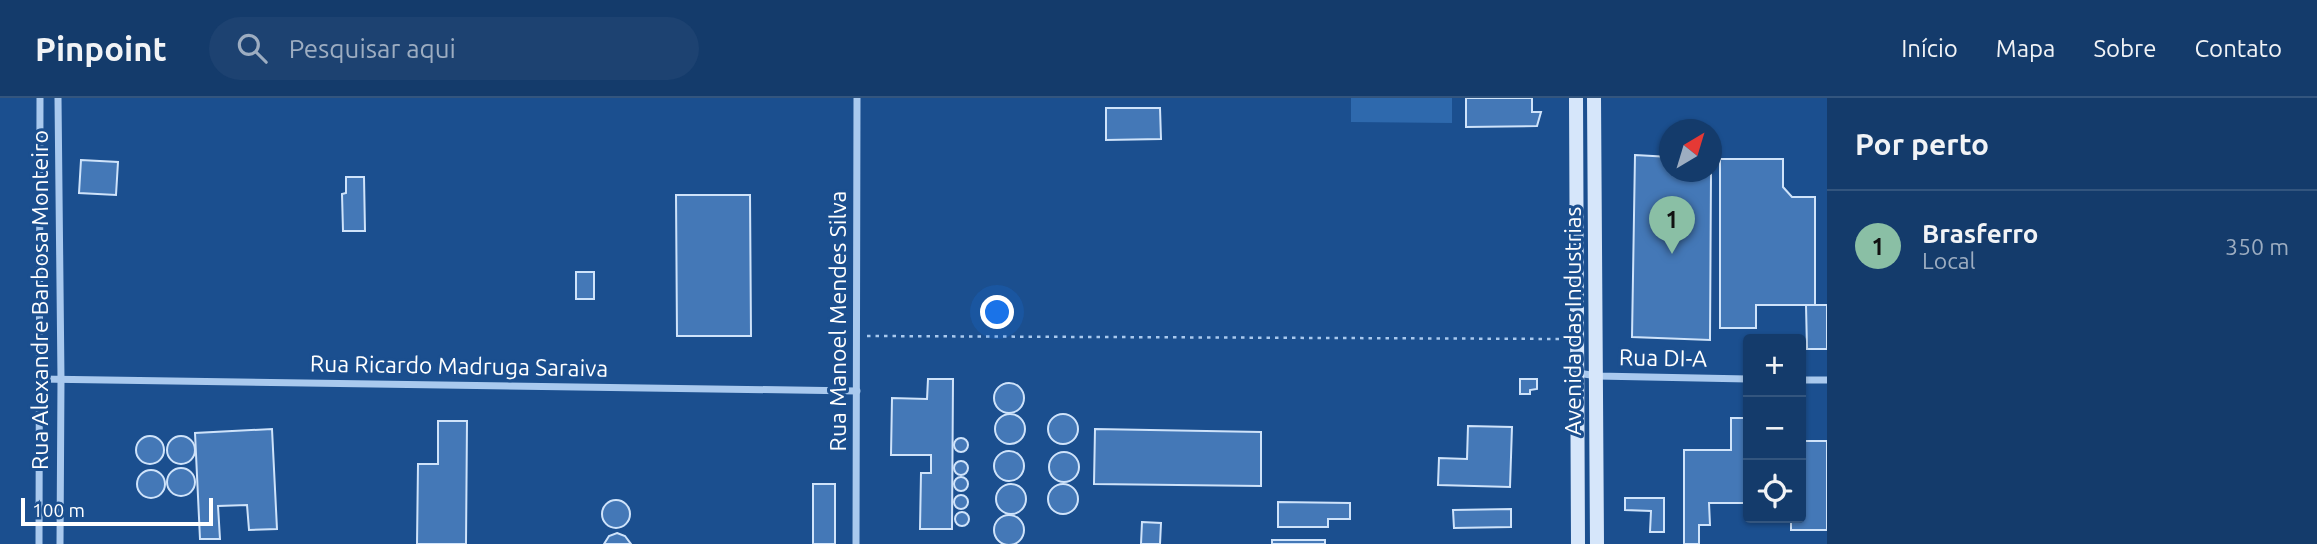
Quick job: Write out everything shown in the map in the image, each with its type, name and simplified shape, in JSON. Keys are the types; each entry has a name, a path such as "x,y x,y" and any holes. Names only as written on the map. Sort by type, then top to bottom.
{"street":[{"name":"Rua Alexandre Barbosa Monteiro","path":"39,544 40,98"},
{"name":"Rua Alexandre Barbosa Monteiro","path":"58,98 60,544"},
{"name":"Rua Manoel Mendes Silva","path":"856,544 857,98"},
{"name":"Avenida das Industrias","path":"1576,98 1578,544"},
{"name":"Avenida das Industrias","path":"1594,98 1597,544"},
{"path":"1576,142 1595,145"},
{"name":"Rua DI-A","path":"1578,373 1597,376 1743,379"},
{"name":"Rua Ricardo Madruga Saraiva","path":"40,379 857,391"},
{"path":"1806,380 1827,380"}],"path":[{"path":"857,337 1578,339"}],"shaded area":[{"path":"1351,98 1452,98 1452,123 1351,122"}],"building":[{"path":"1466,98 1532,98 1532,112 1541,112 1537,126 1466,127"},
{"path":"1106,108 1160,108 1161,139 1106,140"},
{"path":"1635,155 1659,156 1659,182 1711,182 1710,340 1632,337"},
{"path":"1722,159 1783,159 1783,187 1792,197 1815,197 1815,305 1756,305 1756,328 1720,328"},
{"path":"81,160 118,162 116,195 79,193"},
{"path":"346,177 364,177 365,231 343,231 342,194 346,193"},
{"path":"676,195 750,195 751,336 677,336"},
{"path":"576,272 594,272 594,299 576,299"},
{"path":"1806,305 1827,305 1827,349 1807,349"},
{"path":"928,379 953,379 952,529 920,529 921,473 931,473 931,455 891,455 892,398 927,399"},
{"path":"1520,379 1537,379 1537,389 1530,390 1530,394 1520,394"},
{"path":"1009,383 1020,387 1024,398 1020,409 1009,413 998,409 994,398 998,387"},
{"path":"1010,414 1021,418 1025,429 1021,440 1010,444 999,440 995,429 999,418"},
{"path":"1063,414 1074,418 1078,429 1074,440 1063,444 1052,440 1048,429 1052,418"},
{"path":"1731,418 1743,418 1743,503 1709,503 1710,525 1699,525 1699,544 1684,544 1684,450 1731,450"},
{"path":"438,421 467,421 466,544 417,544 418,464 438,464"},
{"path":"1468,426 1512,427 1510,487 1438,485 1439,458 1467,459"},
{"path":"272,429 277,529 249,530 247,505 218,506 220,539 200,539 195,433"},
{"path":"1095,429 1261,432 1261,486 1094,484"},
{"path":"150,436 160,440 164,450 160,460 150,464 140,460 136,450 140,440"},
{"path":"181,436 191,440 195,450 191,460 181,464 171,460 167,450 171,440"},
{"path":"961,438 966,440 966,450 961,452 956,450 954,445 956,440"},
{"path":"1806,441 1827,441 1827,530 1791,530 1791,523 1806,523"},
{"path":"1009,451 1020,455 1024,466 1020,477 1009,481 998,477 994,466 998,455"},
{"path":"1064,452 1075,456 1079,467 1075,478 1064,482 1053,478 1049,467 1053,456"},
{"path":"961,461 966,463 966,473 961,475 956,473 954,468 956,463"},
{"path":"181,468 191,472 195,482 191,492 181,496 171,492 167,482 171,472"},
{"path":"151,470 161,474 165,484 161,494 151,498 141,494 137,484 141,474"},
{"path":"961,477 966,479 966,489 961,491 956,489 954,484 956,479"},
{"path":"813,484 835,484 835,544 813,544"},
{"path":"1011,484 1022,488 1026,499 1022,510 1011,514 1000,510 996,499 1000,488"},
{"path":"1063,484 1074,488 1078,499 1074,510 1063,514 1052,510 1048,499 1052,488"},
{"path":"961,495 966,497 966,507 961,509 956,507 954,502 956,497"},
{"path":"1625,498 1664,498 1664,532 1650,532 1651,511 1625,510"},
{"path":"616,500 626,504 630,514 626,524 616,528 606,524 602,514 606,504"},
{"path":"1278,502 1350,503 1350,519 1328,519 1328,527 1278,527"},
{"path":"1511,509 1511,527 1454,528 1453,510"},
{"path":"962,512 967,514 967,524 962,526 957,524 955,519 957,514"},
{"path":"1009,515 1020,519 1024,530 1020,541 1009,545 998,541 994,530 998,519"},
{"path":"1142,522 1161,523 1160,544 1141,544"},
{"path":"617,533 625,536 631,544 604,544 609,536"},
{"path":"1272,540 1325,540 1325,544 1272,544"}],"place":[{"name":"Brasferro","path":"1672,254"}]}
